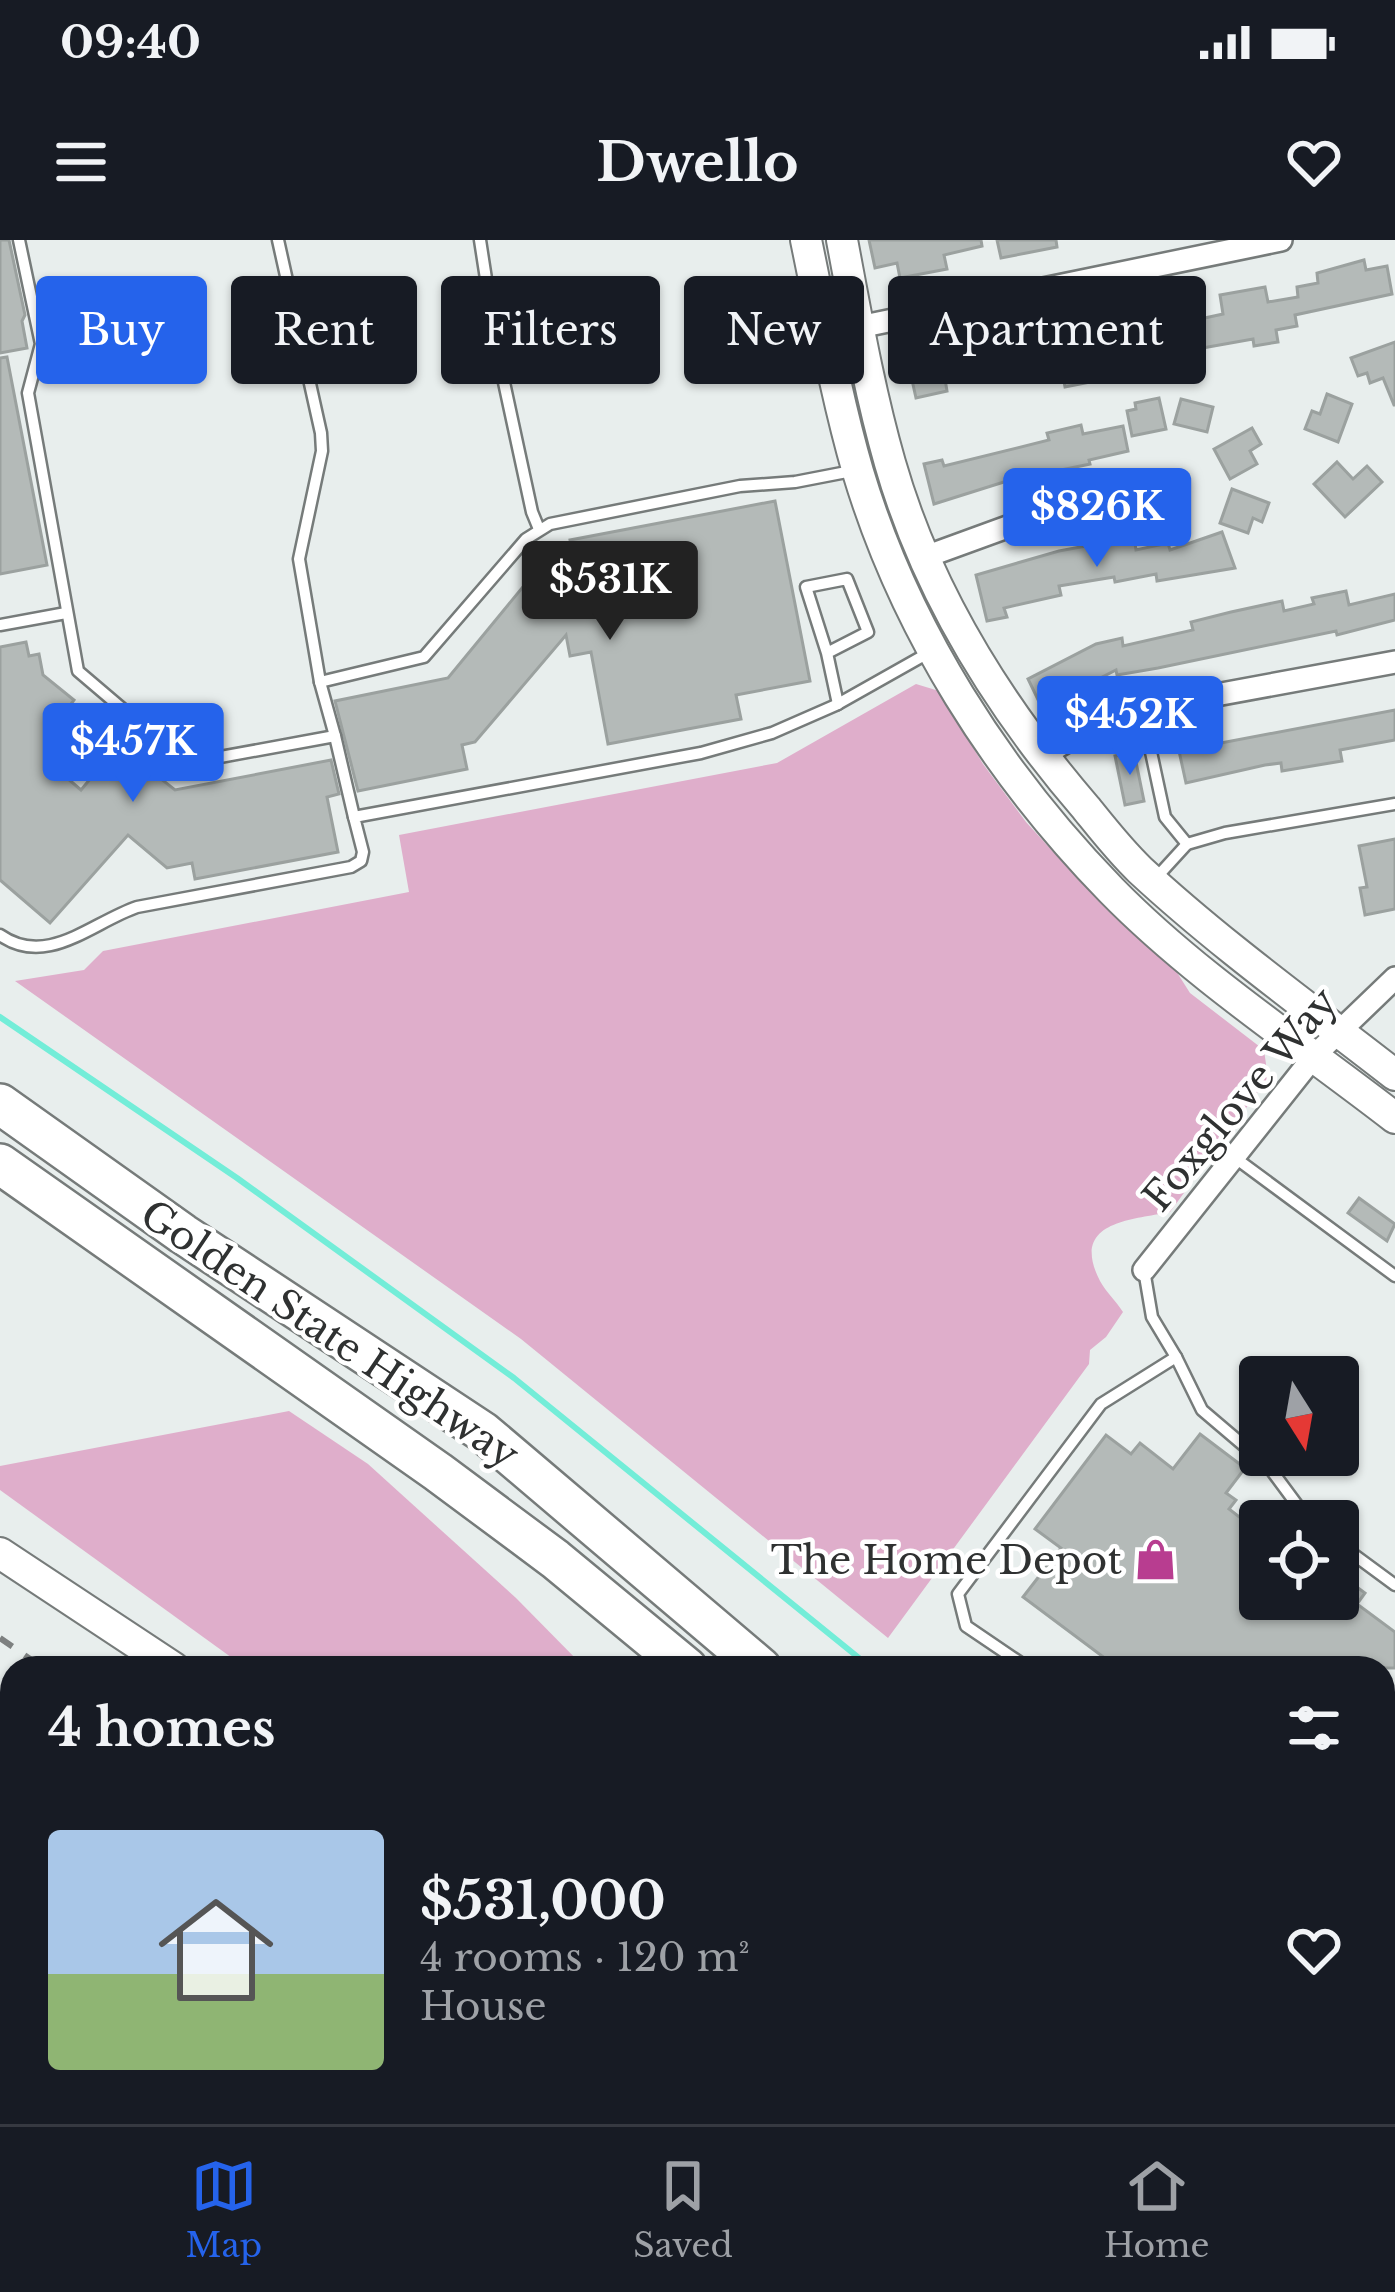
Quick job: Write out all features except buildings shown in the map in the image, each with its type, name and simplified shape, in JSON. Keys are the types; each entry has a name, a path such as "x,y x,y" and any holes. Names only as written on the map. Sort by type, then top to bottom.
{"highway":[{"name":"Golden State Highway","path":"0,1104 183,1234 483,1432 747,1656"},
{"name":"Golden State Highway","path":"0,1164 181,1288 555,1559 672,1656"},
{"path":"555,1559 649,1656"}],"street":[{"path":"806,240 814,276"},
{"path":"842,240 849,276"},
{"path":"864,326 1281,240"},
{"path":"864,350 889,462 925,557 972,652 1042,757 1153,881 1234,952 1395,1075"},
{"path":"838,384 858,470 891,564 933,651 1015,777 1112,890 1213,978 1395,1118"},
{"path":"925,557 1021,522 1173,489"},
{"path":"1042,757 1113,714 1395,662"},
{"name":"Foxglove Way","path":"1144,1270 1315,1055 1395,978"},
{"path":"0,1553 156,1656"}],"lane":[{"path":"19,240 41,344 28,393 79,671 179,757 193,762 335,736"},
{"path":"0,935 18,947 55,944 137,908 351,867 361,861 363,852 320,682 299,559 322,451 321,433 278,240"},
{"path":"480,240 496,350 539,529"},
{"path":"320,682 424,657 526,539 550,524 889,462"},
{"path":"826,653 868,632 847,579 806,587 838,704"},
{"path":"0,626 66,613"},
{"path":"354,818 701,753 772,734 933,651"},
{"path":"1151,752 1165,817 1187,844"},
{"path":"1153,881 1187,844 1225,833 1395,804"},
{"path":"1234,1157 1395,1276"},
{"path":"1144,1270 1152,1317 1202,1410 1269,1467 1293,1500"},
{"path":"1010,1656 966,1626 958,1594 1101,1404 1176,1357"},
{"path":"1359,1558 1395,1585"}],"shaded area":[{"path":"916,684 939,691 983,764 1026,822 1077,878 1171,963 1190,993 1264,1050 1268,1078 1170,1212 1123,1222 1099,1235 1093,1261 1100,1281 1123,1312 1090,1350 1089,1364 888,1638 521,1339 15,981 84,970 103,951 409,892 399,835 777,763"},
{"path":"289,1411 368,1464 573,1656 229,1656 0,1490 0,1466"}],"waterway":[{"path":"0,1017 237,1178 514,1378 857,1656"}],"railway":[{"path":"0,1638 26,1656"}],"place":[{"name":"The Home Depot","path":"1156,1560"}]}
